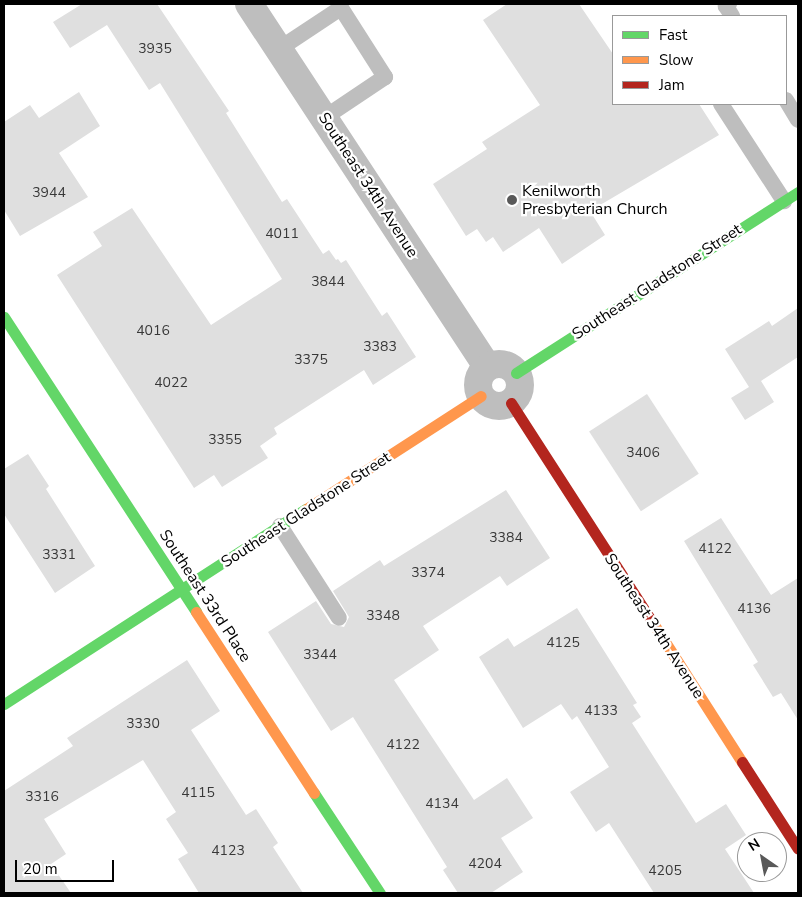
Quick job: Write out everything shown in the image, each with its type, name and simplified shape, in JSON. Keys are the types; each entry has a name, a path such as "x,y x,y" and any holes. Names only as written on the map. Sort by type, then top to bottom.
{"street":[{"name":"Southeast 34th Avenue","path":"249,4 487,367"},
{"name":"Southeast Gladstone Street","path":"516,373 798,192"},
{"name":"Southeast 33rd Place","path":"4,317 380,893"},
{"path":"503,364 516,373 520,389 510,403 494,406 481,396 478,384 487,367 503,364"},
{"name":"Southeast Gladstone Street","path":"4,704 182,591 481,396"},
{"name":"Southeast 34th Avenue","path":"510,403 798,849"}],"lane":[{"path":"729,4 726,6 731,15"},
{"path":"278,49 341,8 385,77 324,118"},
{"path":"787,102 798,120"},
{"path":"722,105 784,201"},
{"path":"280,526 339,618"}],"building":[{"path":"82,4 157,4 229,111 226,113 282,202 287,199 323,254 329,250 336,260 338,259 341,263 346,260 382,316 387,312 416,357 373,385 364,370 274,428 277,434 260,446 268,458 222,487 214,475 194,488 57,275 102,246 93,232 132,208 211,325 282,279 160,83 149,90 107,25 70,48 53,22"},
{"path":"507,4 579,4 612,53 612,105 700,105 719,135 590,211 605,235 562,264 539,228 503,252 493,237 486,242 477,229 466,236 433,184 487,149 482,142 540,105 483,20"},
{"path":"79,92 100,126 59,153 88,197 20,236 4,210 4,122 30,105 39,118"},
{"path":"798,308 798,357 761,381 774,402 745,420 731,398 749,387 725,349 769,321 772,326"},
{"path":"647,394 699,474 641,511 589,432"},
{"path":"28,454 49,486 46,489 95,566 55,593 4,514 4,469"},
{"path":"506,490 550,558 507,586 500,576 423,626 439,650 394,680 474,800 507,778 533,818 501,838 523,872 491,893 458,893 443,870 447,867 353,717 331,731 268,632 316,601 331,624 344,627 349,617 333,591 380,560 384,566"},
{"path":"721,518 771,595 798,578 798,720 781,693 773,697 753,665 758,662 684,541"},
{"path":"577,608 637,703 633,705 641,717 632,723 696,823 726,804 744,832 737,832 737,841 725,849 737,867 737,882 747,882 754,893 654,893 609,823 596,832 570,792 609,767 577,716 572,720 561,704 523,728 479,657 508,638 514,647"},
{"path":"187,660 220,711 191,730 246,815 256,809 278,843 273,847 303,893 199,893 178,859 188,853 166,819 176,812 143,760 44,819 66,854 51,864 71,893 4,893 4,791 73,746 67,738"}],"traffic: fast":[{"path":"516,373 798,192"},
{"path":"4,317 196,612"},
{"path":"4,704 306,509"},
{"path":"314,793 380,893"}],"traffic: slow":[{"path":"306,509 481,396"},
{"path":"196,612 314,793"},
{"path":"653,623 742,762"}],"traffic: jam":[{"path":"511,403 653,623"},
{"path":"742,762 798,849"}],"place":[{"name":"Kenilworth Presbyterian Church","path":"512,200"}]}
